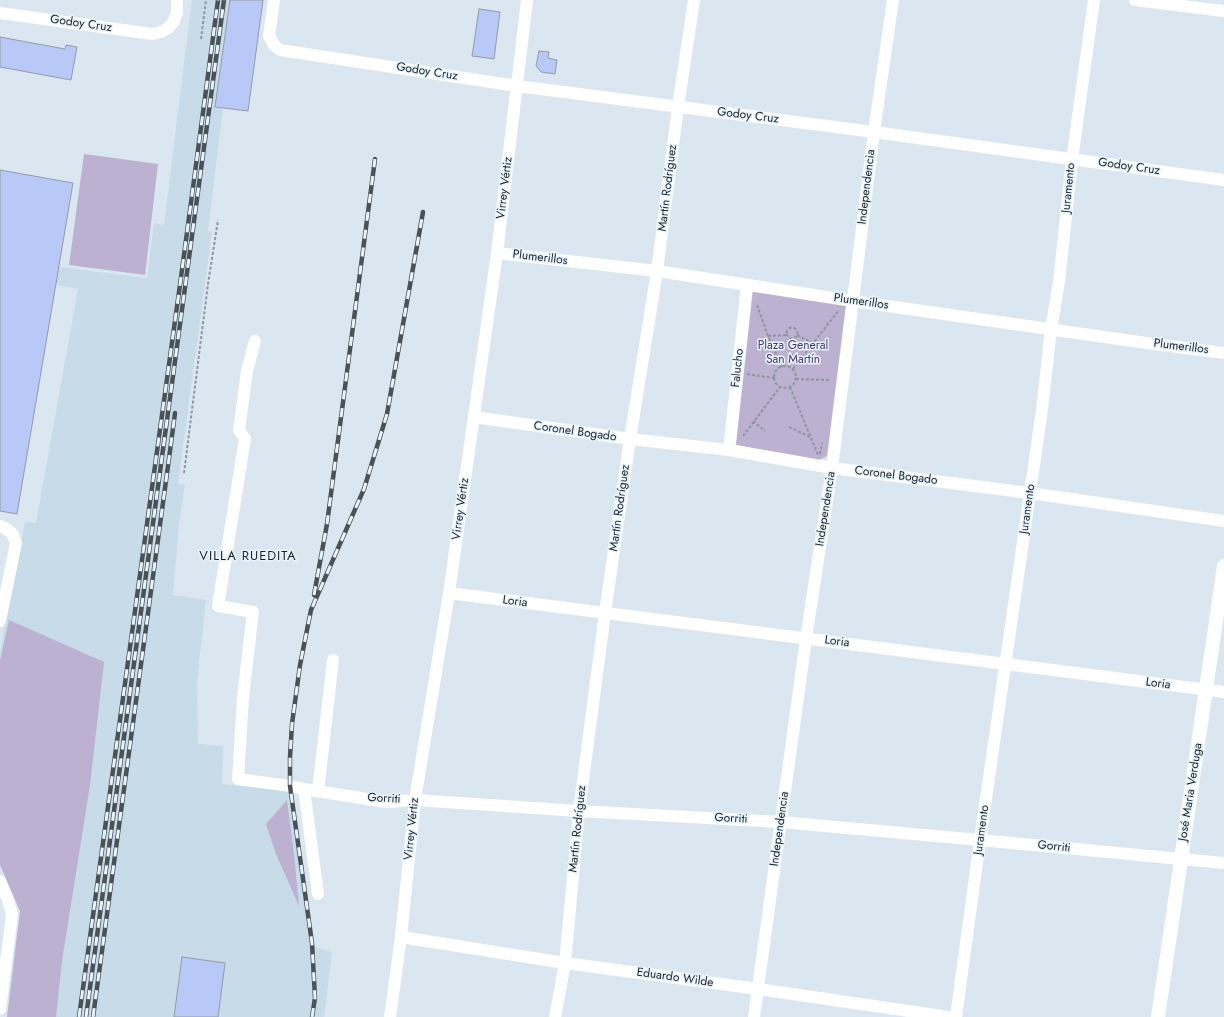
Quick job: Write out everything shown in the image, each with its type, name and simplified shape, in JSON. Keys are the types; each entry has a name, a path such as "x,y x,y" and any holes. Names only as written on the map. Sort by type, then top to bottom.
{"street":[{"name":"Godoy Cruz","path":"0,13 152,34 161,32 168,28 174,21 177,12 177,0"},
{"name":"Godoy Cruz","path":"274,0 269,36 274,45 280,50 517,86 874,132 1224,180"},
{"name":"Virrey Vértiz","path":"390,1017 415,800 449,593 474,418 497,253 527,0"},
{"name":"Martín Rodríguez","path":"555,1017 564,963 578,811 605,613 630,439 657,271 678,107 694,0"},
{"name":"Independencia","path":"754,1017 806,639 832,468 848,303 893,0"},
{"name":"Juramento","path":"956,1017 1030,493 1051,329 1059,282 1072,160 1094,0"},
{"path":"1135,0 1224,12"},
{"name":"Plumerillos","path":"497,253 657,271 748,285 848,303 1224,353"},
{"name":"Falucho","path":"729,450 748,285"},
{"name":"Gorriti","path":"255,341 247,371 239,430 245,438 218,606 253,612 243,697 238,779 386,802 415,800 578,811 781,822 1224,863"},
{"name":"Coronel Bogado","path":"474,418 630,439 729,450 832,468 1030,493 1224,521"},
{"path":"0,621 16,543 12,533 1,526"},
{"name":"José Maria Verduga","path":"1158,1017 1224,566"},
{"name":"Loria","path":"449,593 1224,692"},
{"path":"318,792 333,660"},
{"path":"304,789 318,894"},
{"path":"0,881 8,900 12,915 0,1009"},
{"name":"Eduardo Wilde","path":"400,937 564,963 949,1017"}],"path":[{"path":"201,39 206,0"},
{"path":"184,473 208,284 218,220"},
{"path":"756,302 768,336 782,367"},
{"path":"793,369 813,343 848,303"},
{"path":"787,335 788,329 793,327 797,330 797,335"},
{"path":"768,336 787,335 791,338 795,338 797,335"},
{"path":"797,335 813,343"},
{"path":"786,366 793,369 795,372 796,379 790,388 780,387 777,385 774,378 776,371 782,367 786,366"},
{"path":"745,374 774,378"},
{"path":"796,379 833,380"},
{"path":"742,437 780,387"},
{"path":"790,388 820,458 819,466"},
{"path":"753,422 765,431"},
{"path":"788,427 812,438"}],"shaded area":[{"path":"192,0 230,0 215,107 223,108 208,231 212,232 178,484 185,484 179,524 173,595 206,600 197,682 198,744 223,746 222,784 289,791 315,947 332,952 324,1017 7,1017 20,911 0,865 0,650 25,522 36,523 78,289 56,285 59,267 147,278 154,223 164,225"}],"green space":[{"path":"84,154 158,164 145,275 69,265"},
{"name":"Plaza General San Martín","path":"753,290 846,304 827,456 819,460 736,445"},
{"path":"9,620 104,662 90,785 62,961 56,1017 7,1017 20,911 0,865 0,661"},
{"path":"287,800 299,906 276,854 266,824"}],"building":[{"path":"230,0 263,0 248,111 215,107"},
{"path":"479,9 500,12 494,59 472,56"},
{"path":"0,37 65,49 66,45 77,47 71,80 0,67"},
{"path":"539,51 549,52 548,58 557,60 555,74 541,72 536,66"},
{"path":"0,170 73,183 17,514 0,511"},
{"path":"182,957 225,963 218,1017 174,1017"}],"railway":[{"path":"79,1017 218,0"},
{"path":"86,1017 224,0"},
{"path":"314,595 327,524 375,159"},
{"path":"312,1017 315,998 312,943 290,786 292,724 300,665 311,610 364,489 387,414 423,212"},
{"path":"93,1017 175,413"}],"district":[{"name":"VILLA RUEDITA","path":"248,557"}]}
